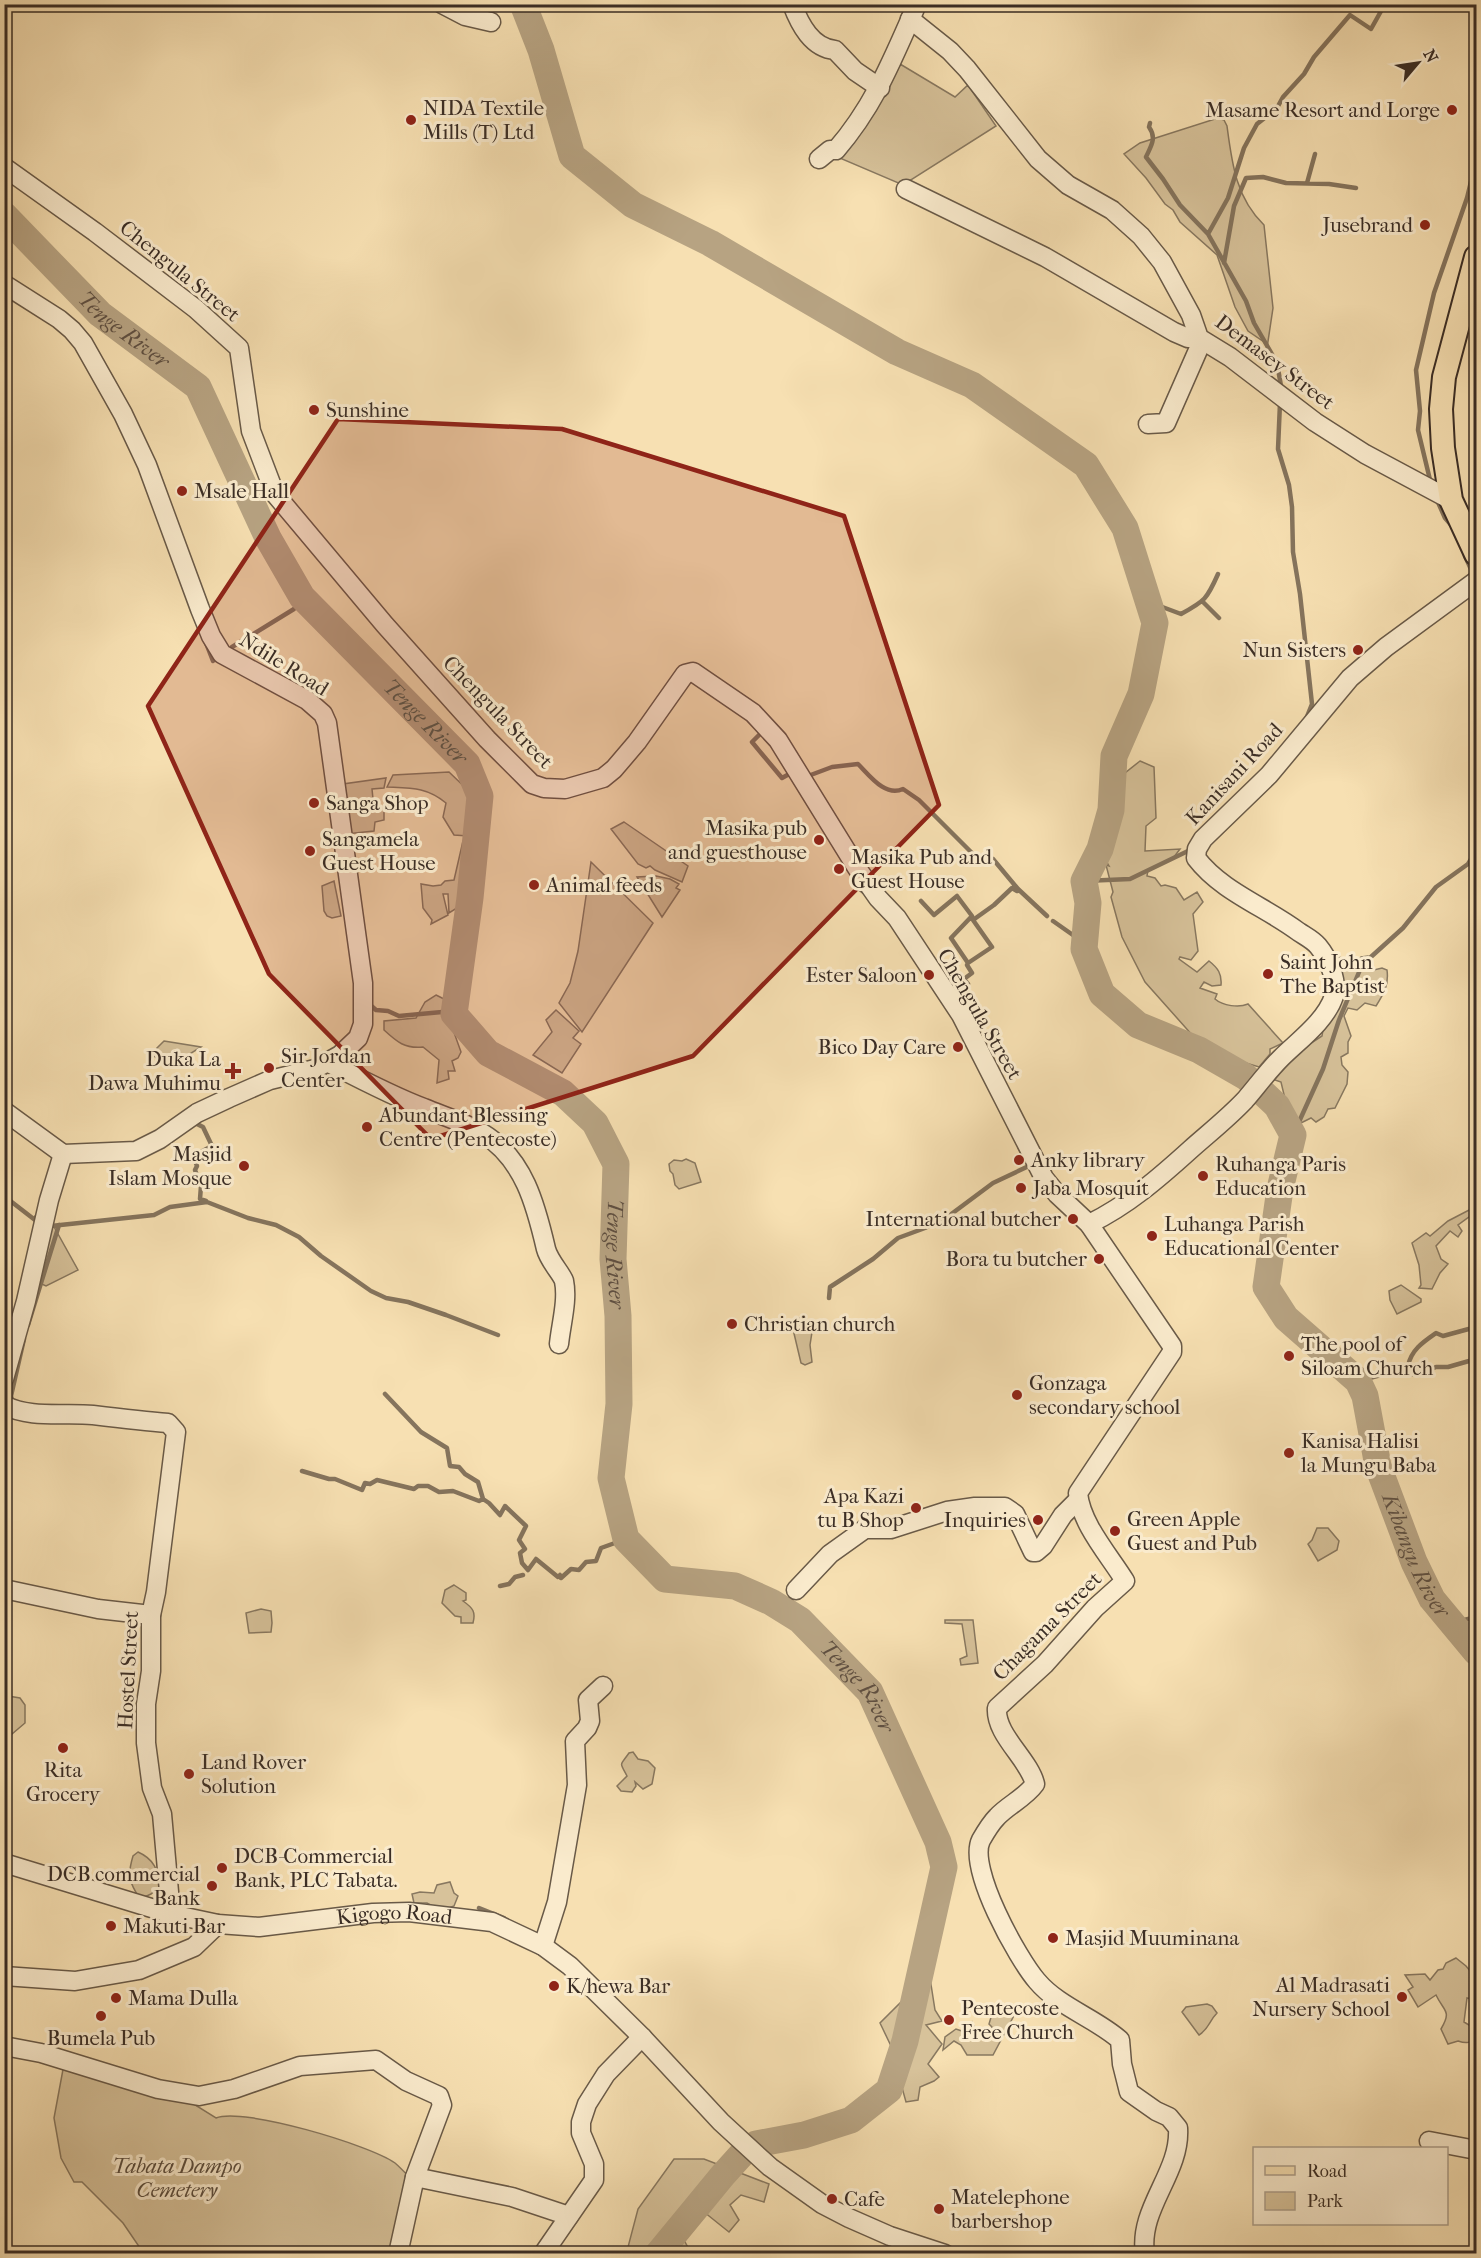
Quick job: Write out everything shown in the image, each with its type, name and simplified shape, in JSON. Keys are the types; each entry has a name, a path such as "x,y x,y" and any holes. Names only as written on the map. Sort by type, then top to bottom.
{"main road":[{"path":"1476,257 1444,377 1440,409 1451,500 1476,554"}],"street":[{"path":"442,4 465,16 490,22"},
{"path":"792,4 809,37 824,49 835,50 855,71 880,88"},
{"name":"Demasey Street","path":"819,159 830,150 836,150 855,128 880,88 914,12 967,69 1038,159 1068,185 1113,210 1141,236 1162,262 1191,315 1200,340 1230,357 1315,422 1365,454 1451,500"},
{"name":"Chengula Street","path":"4,167 95,232 196,309 239,348 251,431 275,494 393,634 487,739 532,784 544,788 565,789 603,778 614,769 637,742 686,674 693,672 753,713 778,740 857,868 878,898 897,918 961,1015 1044,1178 1056,1194 1089,1224 1173,1349 1078,1497"},
{"path":"906,189 1045,257 1174,332 1200,340 1166,423 1148,424"},
{"name":"Ndile Road","path":"4,284 60,319 83,343 123,414 147,465 200,609 211,636 222,654 307,700 323,714 327,723 363,983 364,1007 363,1024 358,1038 329,1063"},
{"name":"Kanisani Road","path":"1089,1224 1115,1212 1146,1190 1221,1124 1327,1009 1333,997 1335,987 1332,972 1318,945 1216,878 1196,858 1197,849 1212,828 1269,775 1350,678 1386,647 1476,581"},
{"path":"4,1111 63,1154 136,1151 160,1139 197,1113 229,1098 270,1080 315,1069 329,1063 422,1108 445,1115 483,1133 511,1159 526,1182 540,1219 547,1251 555,1270 563,1278 564,1300 559,1344"},
{"path":"4,1379 26,1301 49,1200 63,1154"},
{"name":"Hostel Street","path":"4,1405 43,1414 91,1415 168,1424 174,1428 177,1437 151,1615 151,1671 146,1704 146,1743 152,1788 162,1814 171,1914"},
{"path":"796,1590 830,1554 864,1529 891,1529 947,1511 999,1506 1011,1510 1033,1552 1036,1552 1046,1542 1078,1497"},
{"name":"Chagama Street","path":"1078,1497 1086,1522 1125,1581 1095,1608 1045,1664 997,1708 1000,1726 1029,1770 1035,1784 1030,1791 997,1817 981,1840 977,1854 980,1869 1008,1937 1038,1982 1061,2000 1105,2026 1120,2040 1122,2064 1129,2092 1156,2111 1169,2117 1178,2128 1175,2152 1148,2218 1144,2235 1145,2253"},
{"path":"4,1589 98,1608 151,1615"},
{"path":"543,1946 557,1902 578,1785 575,1741 590,1721 588,1700 603,1686"},
{"name":"Kigogo Road","path":"4,1863 171,1914 218,1924 259,1927 373,1913 429,1913 492,1922 543,1946 570,1966 642,2037 721,2122 770,2167 822,2204 849,2218 890,2236 945,2253"},
{"path":"4,1976 75,1981 139,1970 194,1947 218,1924"},
{"path":"543,2253 594,2180 594,2164 581,2133 581,2122 587,2104 606,2074 642,2037"},
{"path":"4,2046 40,2053 158,2089 199,2096 234,2090 300,2066 376,2060 406,2081 439,2096 442,2105 415,2177 399,2253"},
{"path":"1429,2141 1476,2150"},
{"path":"415,2177 512,2197 569,2216"}],"highlighted area":[{"path":"338,419 562,429 844,516 939,805 693,1056 431,1139 269,974 148,706"}],"green space":[{"path":"900,64 955,97 968,85 996,126 903,185 835,156"},
{"path":"1218,118 1224,120 1227,126 1231,154 1241,192 1264,225 1273,308 1267,348 1264,342 1248,331 1235,307 1217,255 1180,222 1173,210 1165,204 1124,154 1140,143"},
{"path":"1140,761 1154,767 1156,818 1146,826 1145,851 1180,849 1174,857 1148,870 1147,876 1155,878 1161,886 1176,888 1184,900 1197,892 1203,902 1193,914 1198,951 1191,960 1180,957 1179,959 1197,972 1209,961 1219,972 1221,985 1212,986 1204,982 1200,988 1217,994 1215,999 1227,1005 1248,1004 1283,1043 1270,1049 1270,1054 1259,1067 1226,1057 1208,1044 1201,1045 1145,982 1122,937 1111,897 1113,892 1106,865 1109,866 1105,859 1125,773"},
{"path":"449,772 476,800 468,836 454,835 443,817 446,803 439,798 418,789 387,787 393,775"},
{"path":"386,778 384,788 372,789 373,799 344,804 343,784"},
{"path":"384,808 384,820 375,822 374,831 346,834 345,810"},
{"path":"624,822 688,866 682,882 650,866 646,868 638,864 611,829"},
{"path":"463,841 462,848 467,853 463,882 467,883 465,903 449,913 448,894 443,894 448,915 431,924 432,920 423,908 421,884 433,886 454,880"},
{"path":"591,862 653,923 582,1032 559,1003 570,983 578,951"},
{"path":"656,876 679,884 676,888 680,890 662,917 637,877"},
{"path":"334,881 341,916 332,918 324,911 322,886"},
{"path":"1368,956 1372,960 1371,966 1374,970 1382,968 1387,970 1387,985 1376,1006 1365,1003 1357,1010 1348,1008 1344,1016 1351,1036 1348,1042 1348,1053 1341,1057 1342,1065 1348,1072 1347,1084 1335,1108 1328,1109 1324,1117 1316,1122 1311,1118 1295,1126 1291,1124 1281,1082 1272,1079 1302,1049 1322,1036 1334,959 1339,957 1350,960 1353,965 1361,957"},
{"path":"436,995 448,1001 444,1015 451,1024 461,1052 458,1058 452,1061 455,1071 448,1071 449,1079 437,1083 439,1060 423,1047 402,1044 384,1030 384,1021 416,1018 425,1002"},
{"path":"556,1010 579,1031 573,1038 581,1044 562,1073 533,1055 552,1032 546,1020"},
{"path":"164,1041 201,1047 169,1067 151,1054"},
{"path":"686,1159 695,1163 701,1182 679,1189 675,1185 669,1164 674,1160"},
{"path":"1471,1209 1476,1217 1476,1223 1469,1217 1458,1225 1462,1231 1458,1237 1450,1231 1436,1246 1441,1259 1448,1264 1440,1273 1432,1289 1419,1288 1421,1285 1419,1265 1412,1243 1426,1233 1430,1236 1448,1221"},
{"path":"48,1216 78,1270 46,1286 35,1281"},
{"path":"1401,1285 1421,1299 1421,1302 1397,1314 1390,1300 1389,1291"},
{"path":"804,1315 812,1332 810,1345 812,1362 805,1365 801,1363 792,1325 799,1323 800,1318"},
{"path":"1317,1528 1328,1528 1339,1541 1337,1550 1318,1561 1308,1544"},
{"path":"454,1585 466,1593 466,1600 463,1601 473,1610 473,1623 461,1623 461,1617 455,1616 442,1603 445,1590"},
{"path":"261,1609 271,1611 271,1632 249,1633 246,1613"},
{"path":"945,1620 973,1620 978,1663 961,1665 960,1659 967,1656 962,1624 945,1623"},
{"path":"8,1696 20,1698 25,1705 25,1723 12,1734 5,1728 5,1699"},
{"path":"633,1752 638,1759 648,1761 655,1768 652,1784 643,1789 635,1782 636,1786 632,1792 621,1791 617,1786 627,1776 622,1764 629,1753"},
{"path":"138,1852 148,1858 154,1866 160,1886 151,1894 140,1899 131,1883 130,1874 133,1856"},
{"path":"450,1882 454,1893 458,1896 454,1906 441,1911 427,1903 414,1903 412,1894 434,1893 437,1885"},
{"path":"1456,1958 1476,1978 1476,2000 1467,1998 1464,2022 1474,2028 1476,2037 1468,2042 1458,2041 1448,2044 1441,2029 1446,2018 1446,2011 1436,1995 1418,2007 1408,1990 1413,1987 1405,1975 1425,1974 1430,1980 1438,1970 1443,1969 1446,1963"},
{"path":"930,1978 935,2010 942,2021 926,2025 942,2044 928,2064 939,2077 920,2087 918,2100 906,2102 901,2084 893,2081 889,2072 887,2059 891,2046 880,2023 906,1997 914,1979"},
{"path":"1207,2004 1212,2006 1217,2013 1199,2035 1182,2012 1186,2007"},
{"path":"1017,2010 993,2055 967,2055 961,2045 954,2041 943,2050 945,2037 956,2029 965,2032 972,2022 977,2032 986,2037 992,2027 989,2024 992,2014"},
{"name":"Tabata Dampo Cemetery","path":"64,2064 184,2098 216,2118 230,2116 278,2123 334,2138 381,2155 395,2163 415,2183 399,2253 161,2254 158,2247 140,2248 123,2223 82,2182 74,2182 61,2158 54,2118"},
{"path":"674,2159 704,2159 769,2184 764,2202 741,2195 730,2205 739,2220 729,2232 704,2212 684,2240 691,2253 632,2253 628,2247 638,2209"}],"waterway":[{"name":"Kibangu River","path":"523,4 541,50 572,156 633,205 710,243 897,352 972,385 1086,465 1125,528 1155,623 1141,694 1114,756 1111,810 1100,849 1084,881 1088,903 1084,949 1102,994 1138,1025 1199,1050 1246,1077 1277,1106 1293,1135 1280,1189 1266,1287 1286,1318 1358,1381 1365,1396 1378,1466 1414,1562 1432,1599 1476,1652"},
{"path":"1208,234 1228,198 1244,148 1257,124 1277,108 1283,97 1304,74 1314,57 1350,15 1371,29 1385,4"},
{"path":"1150,123 1153,138 1146,157 1180,205 1208,234 1246,301 1254,323 1277,363 1281,386"},
{"path":"1307,183 1315,154"},
{"path":"1431,484 1418,430 1420,411 1416,370 1434,293 1467,198 1476,161"},
{"path":"1224,263 1234,206 1246,178 1263,177 1286,183 1329,184 1356,188"},
{"name":"Tenge River","path":"4,215 100,314 198,387 268,538 302,597 467,764 480,796 470,898 454,1014 488,1053 563,1093 595,1123 616,1164 613,1259 618,1316 619,1404 611,1478 626,1539 665,1579 735,1586 771,1602 800,1620 870,1692 938,1842 944,1867 905,2041 889,2090 851,2120 804,2135 756,2144 742,2154 723,2175 658,2254"},
{"path":"1280,403 1278,449 1289,485 1292,507 1293,552 1312,704 1306,719"},
{"path":"1437,500 1445,518 1452,526"},
{"path":"1465,556 1475,578"},
{"path":"1149,602 1181,614 1204,598 1218,574"},
{"path":"232,647 294,609 302,597"},
{"path":"1203,602 1219,618"},
{"path":"206,643 213,661"},
{"path":"764,730 752,742 782,778 792,774"},
{"path":"807,774 808,776 832,767 858,764 884,788 896,791 903,789 919,800 973,854 993,859 1018,889 1047,916"},
{"path":"1084,881 1130,879 1191,848"},
{"path":"1293,1135 1323,1069 1339,1020 1362,965 1403,928 1436,887 1468,864 1476,851"},
{"path":"853,876 857,887 865,893"},
{"path":"921,901 934,915 957,896 972,916 951,938 968,963 992,947 973,920 1012,888 1017,891"},
{"path":"1053,921 1080,940 1084,949"},
{"path":"968,963 972,973 964,979 968,984"},
{"path":"368,1003 376,1010 388,1011 399,1016 442,1012 454,1014"},
{"path":"195,1121 193,1122 203,1127 212,1146 193,1156 201,1186 200,1199 206,1201"},
{"path":"829,1298 830,1287 873,1259 898,1238 950,1215 993,1183 1031,1165 1030,1163"},
{"path":"4,1196 35,1220 36,1217"},
{"path":"51,1226 154,1215 170,1207 207,1202 248,1218 276,1225 299,1237 321,1256 371,1291 386,1298 408,1302 498,1335"},
{"path":"28,1325 59,1225"},
{"path":"1395,1372 1408,1366 1415,1351 1436,1333 1443,1336 1476,1327"},
{"path":"13,1404 11,1396 24,1339"},
{"path":"1358,1381 1381,1375 1420,1374 1436,1367 1448,1367 1476,1359"},
{"path":"385,1394 421,1432 447,1448 450,1466 459,1467 478,1482 483,1499 500,1515 505,1506 526,1526 519,1540 525,1549 520,1553 522,1563 528,1570 536,1559 561,1578 571,1569 579,1570 586,1562 596,1561 601,1548 626,1539"},
{"path":"302,1471 335,1479 362,1490 365,1483 370,1484 377,1480 414,1489 418,1486 428,1486 439,1492 453,1491 479,1501 483,1499"},
{"path":"500,1586 509,1584 515,1577 523,1575"},
{"path":"771,1602 780,1595"},
{"name":"Kibangu River","path":"1453,1623 1476,1617"},
{"path":"479,1908 504,1918"}],"place":[{"name":"Masame Resort and Lorge","path":"1452,110"},
{"name":"NIDA Textile Mills (T) Ltd","path":"411,120"},
{"name":"Jusebrand","path":"1425,225"},
{"name":"Sunshine","path":"314,410"},
{"name":"Msale Hall","path":"182,491"},
{"name":"Nun Sisters","path":"1358,650"},
{"name":"Sanga Shop","path":"314,803"},
{"name":"Masika pub and guesthouse","path":"819,840"},
{"name":"Sangamela Guest House","path":"310,851"},
{"name":"Masika Pub and Guest House","path":"839,869"},
{"name":"Animal feeds","path":"534,885"},
{"name":"Saint John The Baptist","path":"1268,974"},
{"name":"Ester Saloon","path":"929,975"},
{"name":"Bico Day Care","path":"958,1047"},
{"name":"Sir Jordan Center","path":"269,1068"},
{"name":"Duka La Dawa Muhimu","path":"233,1071"},
{"name":"Abundant Blessing Centre (Pentecoste)","path":"367,1127"},
{"name":"Anky library","path":"1019,1160"},
{"name":"Masjid Islam Mosque","path":"244,1166"},
{"name":"Ruhanga Paris Education","path":"1203,1176"},
{"name":"Jaba Mosquit","path":"1021,1188"},
{"name":"International butcher","path":"1073,1219"},
{"name":"Luhanga Parish Educational Center","path":"1152,1236"},
{"name":"Bora tu butcher","path":"1099,1259"},
{"name":"Christian church","path":"732,1324"},
{"name":"The pool of Siloam Church","path":"1289,1356"},
{"name":"Gonzaga secondary school","path":"1017,1395"},
{"name":"Kanisa Halisi la Mungu Baba","path":"1289,1453"},
{"name":"Apa Kazi tu B Shop","path":"916,1508"},
{"name":"Inquiries","path":"1038,1520"},
{"name":"Green Apple Guest and Pub","path":"1115,1531"},
{"name":"Rita Grocery","path":"63,1748"},
{"name":"Land Rover Solution","path":"189,1774"},
{"name":"DCB-Commercial Bank, PLC Tabata.","path":"222,1868"},
{"name":"DCB commercial Bank","path":"212,1886"},
{"name":"Makuti Bar","path":"111,1926"},
{"name":"Masjid Muuminana","path":"1053,1938"},
{"name":"K/hewa Bar","path":"554,1986"},
{"name":"Al Madrasati Nursery School","path":"1402,1997"},
{"name":"Mama Dulla","path":"116,1998"},
{"name":"Bumela Pub","path":"101,2016"},
{"name":"Pentecoste Free Church","path":"949,2020"},
{"name":"Cafe","path":"832,2199"},
{"name":"Matelephone barbershop","path":"939,2209"}]}
